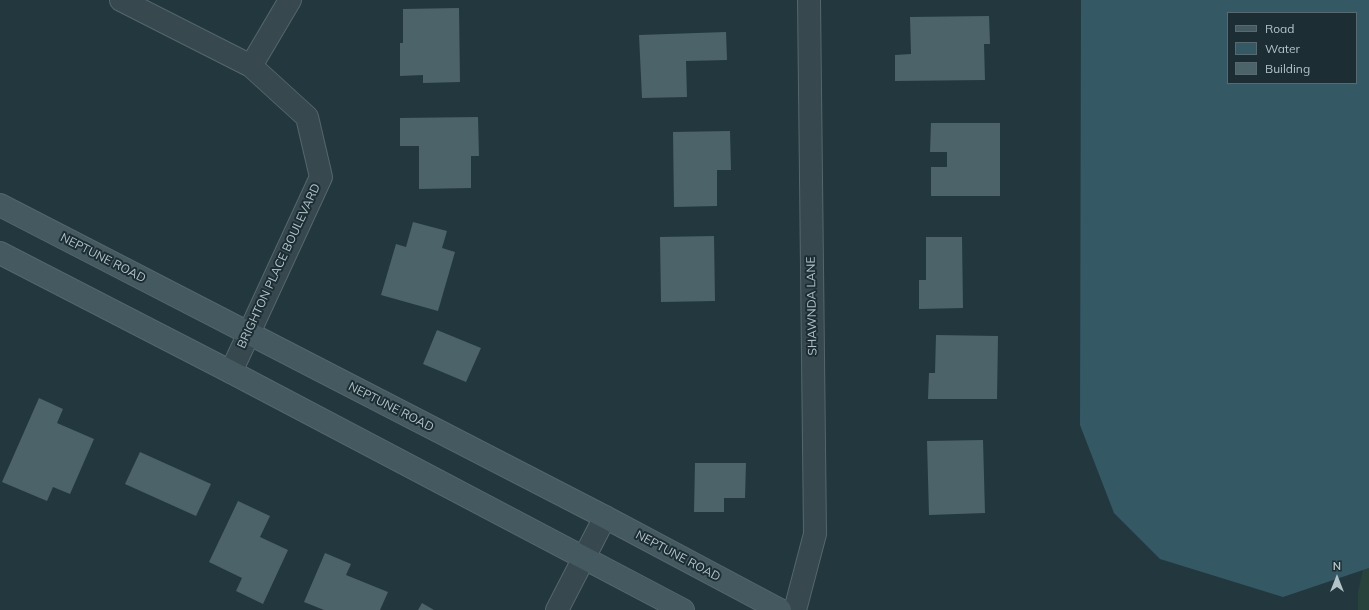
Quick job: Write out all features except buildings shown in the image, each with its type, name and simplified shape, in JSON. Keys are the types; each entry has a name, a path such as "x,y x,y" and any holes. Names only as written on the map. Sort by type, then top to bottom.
{"main road":[{"name":"NEPTUNE ROAD","path":"0,205 605,517 780,610"},
{"path":"0,253 231,372 683,610"}],"street":[{"name":"BRIGHTON PLACE BOULEVARD","path":"121,0 251,66 307,117 321,177 247,333 231,372"},
{"path":"251,66 290,0"},
{"name":"SHAWNDA LANE","path":"795,610 815,534 809,0"},
{"path":"556,610 605,517"}],"green space":[{"path":"1369,568 1369,610 1358,610 1358,592 1363,570"}],"water":[{"path":"1081,0 1369,0 1369,568 1283,597 1160,559 1114,513 1080,425"}]}
